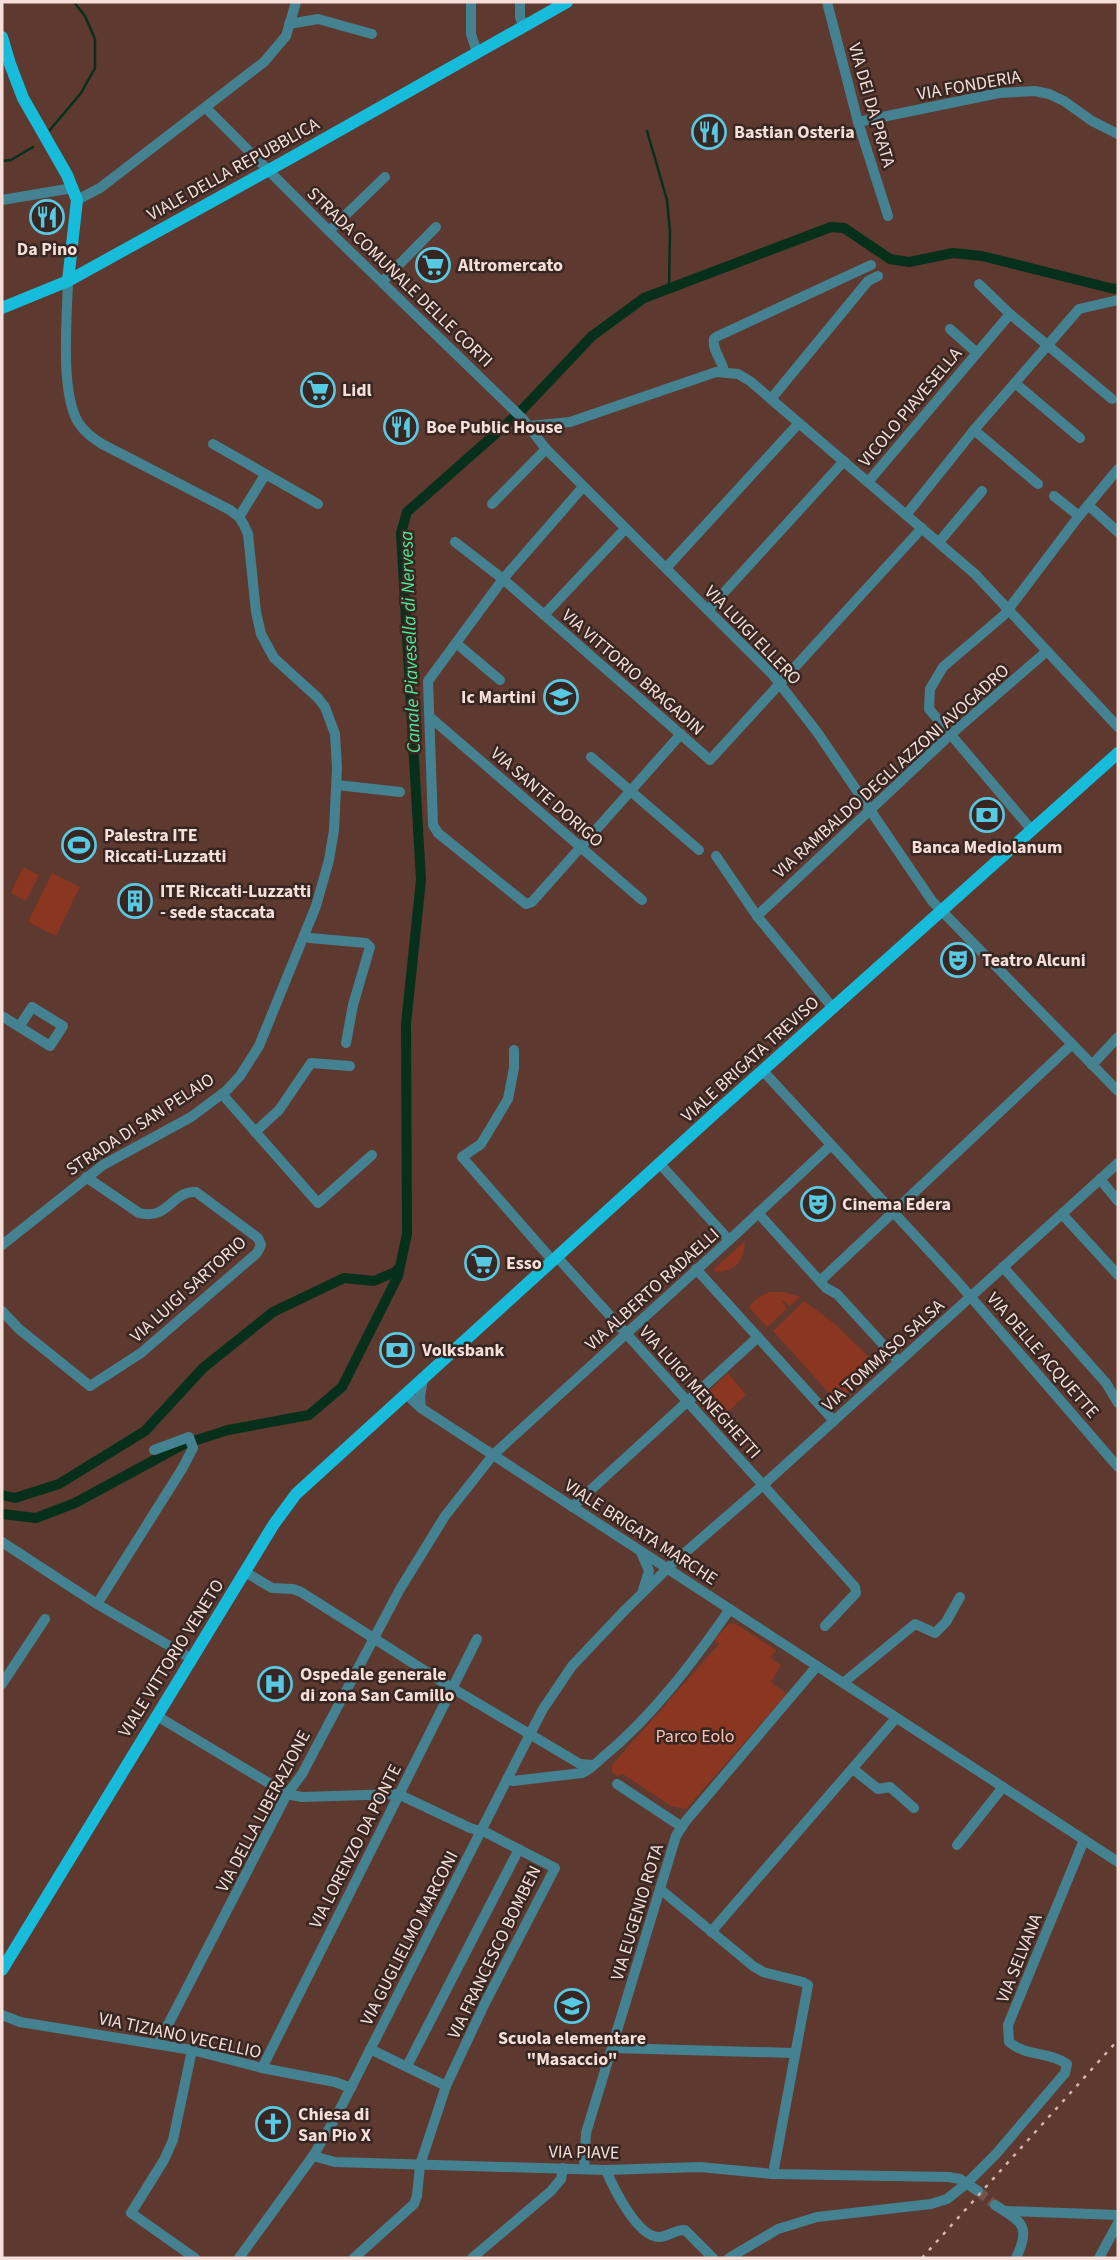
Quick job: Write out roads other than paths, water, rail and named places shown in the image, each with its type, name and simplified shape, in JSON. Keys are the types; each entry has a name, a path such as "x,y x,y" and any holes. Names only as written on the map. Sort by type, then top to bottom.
{"main road":[{"name":"VIALE DELLA REPUBBLICA","path":"2,308 68,281 567,2"},
{"path":"2,37 23,99 75,194 68,281"},
{"name":"VIALE BRIGATA TREVISO","path":"406,1394 1118,752"},
{"name":"VIALE VITTORIO VENETO","path":"2,1970 274,1524 296,1494 406,1394"}],"street":[{"path":"2,200 75,194 100,188 264,62 286,36 296,2"},
{"path":"471,2 471,34 477,52"},
{"path":"520,2 523,26"},
{"name":"VIA DEI DA PRATA","path":"827,2 858,122 888,216"},
{"path":"289,24 318,19 372,34"},
{"name":"VIA FONDERIA","path":"858,122 999,93 1035,90 1064,101 1092,121 1118,134"},
{"name":"STRADA COMUNALE DELLE CORTI","path":"206,108 511,407"},
{"path":"330,231 385,177"},
{"path":"382,282 436,227"},
{"path":"724,371 713,346 716,337 871,265"},
{"path":"771,399 868,281 878,276"},
{"path":"68,281 69,398 83,430 102,444 218,503 239,517 265,475"},
{"path":"979,284 1010,314 1112,399"},
{"path":"906,515 974,430 1079,309 1118,300"},
{"name":"VICOLO PIAVESELLA","path":"868,482 1010,314"},
{"name":"VICOLO PIAVESELLA","path":"950,329 976,353"},
{"path":"526,422 570,422 706,374 724,371 745,377 975,575 1118,727"},
{"path":"1014,383 1080,438"},
{"name":"VIA LUIGI ELLERO","path":"511,407 546,449 780,684 817,732 940,911 1118,1091"},
{"path":"666,568 799,424"},
{"path":"974,430 1038,484"},
{"path":"213,444 318,504"},
{"path":"492,504 546,449"},
{"path":"708,611 844,461"},
{"path":"1031,829 929,709 928,697 933,682 950,660 1009,610 1087,505 1118,469"},
{"path":"583,487 503,579 428,681 433,825 438,833 526,904 532,902 681,734"},
{"path":"939,542 982,491"},
{"path":"1055,496 1079,516"},
{"path":"1087,505 1118,532"},
{"name":"STRADA DI SAN PELAIO","path":"2,1245 86,1177 109,1161 191,1117 222,1094 240,1076 259,1046 321,890 334,830 337,785 335,734 325,707 274,658 261,634 256,612 248,534 239,517"},
{"path":"780,684 922,527"},
{"path":"544,615 625,529"},
{"name":"VIA VITTORIO BRAGADIN","path":"455,542 503,579 710,760 780,684"},
{"path":"456,643 500,680"},
{"name":"VIA RAMBALDO DEGLI AZZONI AVOGADRO","path":"757,916 950,735 1047,651"},
{"name":"VIA SANTE DORIGO","path":"431,718 642,901"},
{"path":"591,757 699,850"},
{"path":"337,785 400,792"},
{"path":"716,856 757,916 833,1008"},
{"path":"304,935 310,938 366,943 370,947 353,1005 346,1043"},
{"path":"2,1016 19,1027"},
{"path":"1092,1065 1118,1037"},
{"path":"820,1281 1072,1044"},
{"name":"VIA LUIGI MENEGHETTI","path":"514,1050 514,1068 508,1099 481,1144 462,1157 626,1332 856,1590 825,1626"},
{"path":"255,1132 279,1110 311,1063 350,1066"},
{"name":"VIA DELLE ACQUETTE","path":"763,1071 971,1297 1118,1467"},
{"path":"222,1094 318,1203 372,1156"},
{"name":"VIA ALBERTO RADAELLI","path":"493,1455 831,1145"},
{"name":"VIA TOMMASO SALSA","path":"642,1594 1118,1163"},
{"path":"660,1164 729,1240"},
{"name":"VIA LUIGI SARTORIO","path":"2,1311 19,1329 90,1386 141,1353 257,1253 261,1245 258,1237 196,1192 189,1192 156,1215 147,1215 139,1213 86,1177"},
{"path":"1100,1179 1118,1201"},
{"path":"758,1213 899,1362"},
{"path":"1062,1214 1118,1275"},
{"path":"1003,1267 1106,1383 1118,1403"},
{"path":"696,1269 834,1421"},
{"path":"572,1507 758,1337"},
{"path":"421,1408 423,1380"},
{"name":"VIALE BRIGATA MARCHE","path":"406,1394 421,1408 1118,1862"},
{"path":"97,1604 183,1469 191,1443 189,1437 154,1450"},
{"name":"VIA DELLA LIBERAZIONE","path":"158,2044 287,1794 302,1774 400,1589 445,1516 493,1455"},
{"path":"2,1542 97,1604 192,1659"},
{"path":"641,1551 649,1571 642,1594"},
{"path":"245,1572 272,1588 301,1592 530,1734 586,1772 623,1740 658,1703 693,1661 730,1609"},
{"name":"VIA GUGLIELMO MARCONI","path":"313,2156 351,2088 543,1709 572,1666 606,1628 642,1594"},
{"path":"843,1683 915,1624 935,1633 946,1622 960,1597"},
{"path":"2,1684 45,1619"},
{"name":"VIA LORENZO DA PONTE","path":"262,2068 477,1639"},
{"name":"VIA EUGENIO ROTA","path":"584,2169 586,2133 674,1841 682,1827 817,1666"},
{"path":"157,1716 287,1794 302,1797 398,1794"},
{"path":"711,1932 896,1718"},
{"path":"507,1779 513,1781 579,1768"},
{"path":"853,1769 878,1789 890,1787 914,1808"},
{"path":"617,1784 682,1827"},
{"path":"957,1845 1003,1787"},
{"name":"VIA FRANCESCO BOMBEN","path":"354,2258 414,2204 420,2165 446,2086 484,2005 555,1868 481,1830 470,1828 398,1794"},
{"name":"VIA SELVANA","path":"967,2183 996,2154 1065,2073 1067,2064 1059,2058 1019,2050 1009,2042 1008,2025 1084,1840"},
{"name":"VIA FRANCESCO BOMBEN","path":"407,2066 519,1849"},
{"path":"660,1889 758,1969 807,1985 773,2174"},
{"name":"VIA TIZIANO VECELLIO","path":"2,2015 20,2022 192,2050 262,2068 335,2082 351,2088"},
{"path":"613,2048 794,2053"},
{"path":"370,2049 446,2086"},
{"path":"192,2050 173,2140 164,2160 131,2213 195,2258"},
{"path":"239,2258 313,2156"},
{"name":"VIA PIAVE","path":"313,2156 334,2162 420,2165 606,2170 700,2167 773,2174 949,2177 967,2183 978,2191"},
{"path":"472,2258 551,2191 561,2179 563,2168"},
{"path":"606,2170 613,2188 646,2232 659,2237 685,2230 713,2258"},
{"path":"729,2258 784,2227 835,2214 931,2204 947,2199 967,2183"},
{"path":"995,2205 1019,2221 1024,2236"},
{"path":"1006,2211 1118,2215"},
{"path":"1016,2258 1027,2224 1040,2213"},
{"path":"1099,2258 1118,2223"}],"waterway":[{"path":"49,131 81,93 95,68 95,39 85,16 74,2"},
{"path":"647,131 667,200 670,231 669,288"},
{"path":"2,161 11,160 33,147"},
{"name":"Canale Piavesella di Nervesa","path":"2,1514 36,1518 75,1503 184,1444 228,1430 309,1415 342,1387 398,1276 407,1234 406,1024 421,880 401,533 407,512 519,413 592,336 644,298 831,227 844,228 890,259 909,262 953,253 982,256 1118,288"},
{"name":"Canale Piavesella di Nervesa","path":"2,1495 15,1498 59,1484 145,1431 203,1368 273,1312 344,1278 374,1281 399,1268"}],"tunnel":[{"path":"978,2191 995,2205"}],"railway":[{"path":"922,2258 1118,2040"}],"place":[{"name":"Bastian Osteria","path":"709,132"},
{"name":"Da Pino","path":"47,217"},
{"name":"Altromercato","path":"433,265"},
{"name":"Lidl","path":"318,390"},
{"name":"Boe Public House","path":"401,427"},
{"name":"Ic Martini","path":"561,697"},
{"name":"Banca Mediolanum","path":"987,815"},
{"name":"Palestra ITE Riccati-Luzzatti","path":"79,845"},
{"name":"ITE Riccati-Luzzatti - sede staccata","path":"135,901"},
{"name":"Teatro Alcuni","path":"958,960"},
{"name":"Cinema Edera","path":"818,1204"},
{"name":"Esso","path":"482,1263"},
{"name":"Volksbank","path":"397,1350"},
{"name":"Ospedale generale di zona San Camillo","path":"275,1684"},
{"name":"Scuola elementare \"Masaccio\"","path":"572,2006"},
{"name":"Chiesa di San Pio X","path":"273,2124"}],"park label":[{"name":"Parco Eolo","path":"695,1736"}]}
